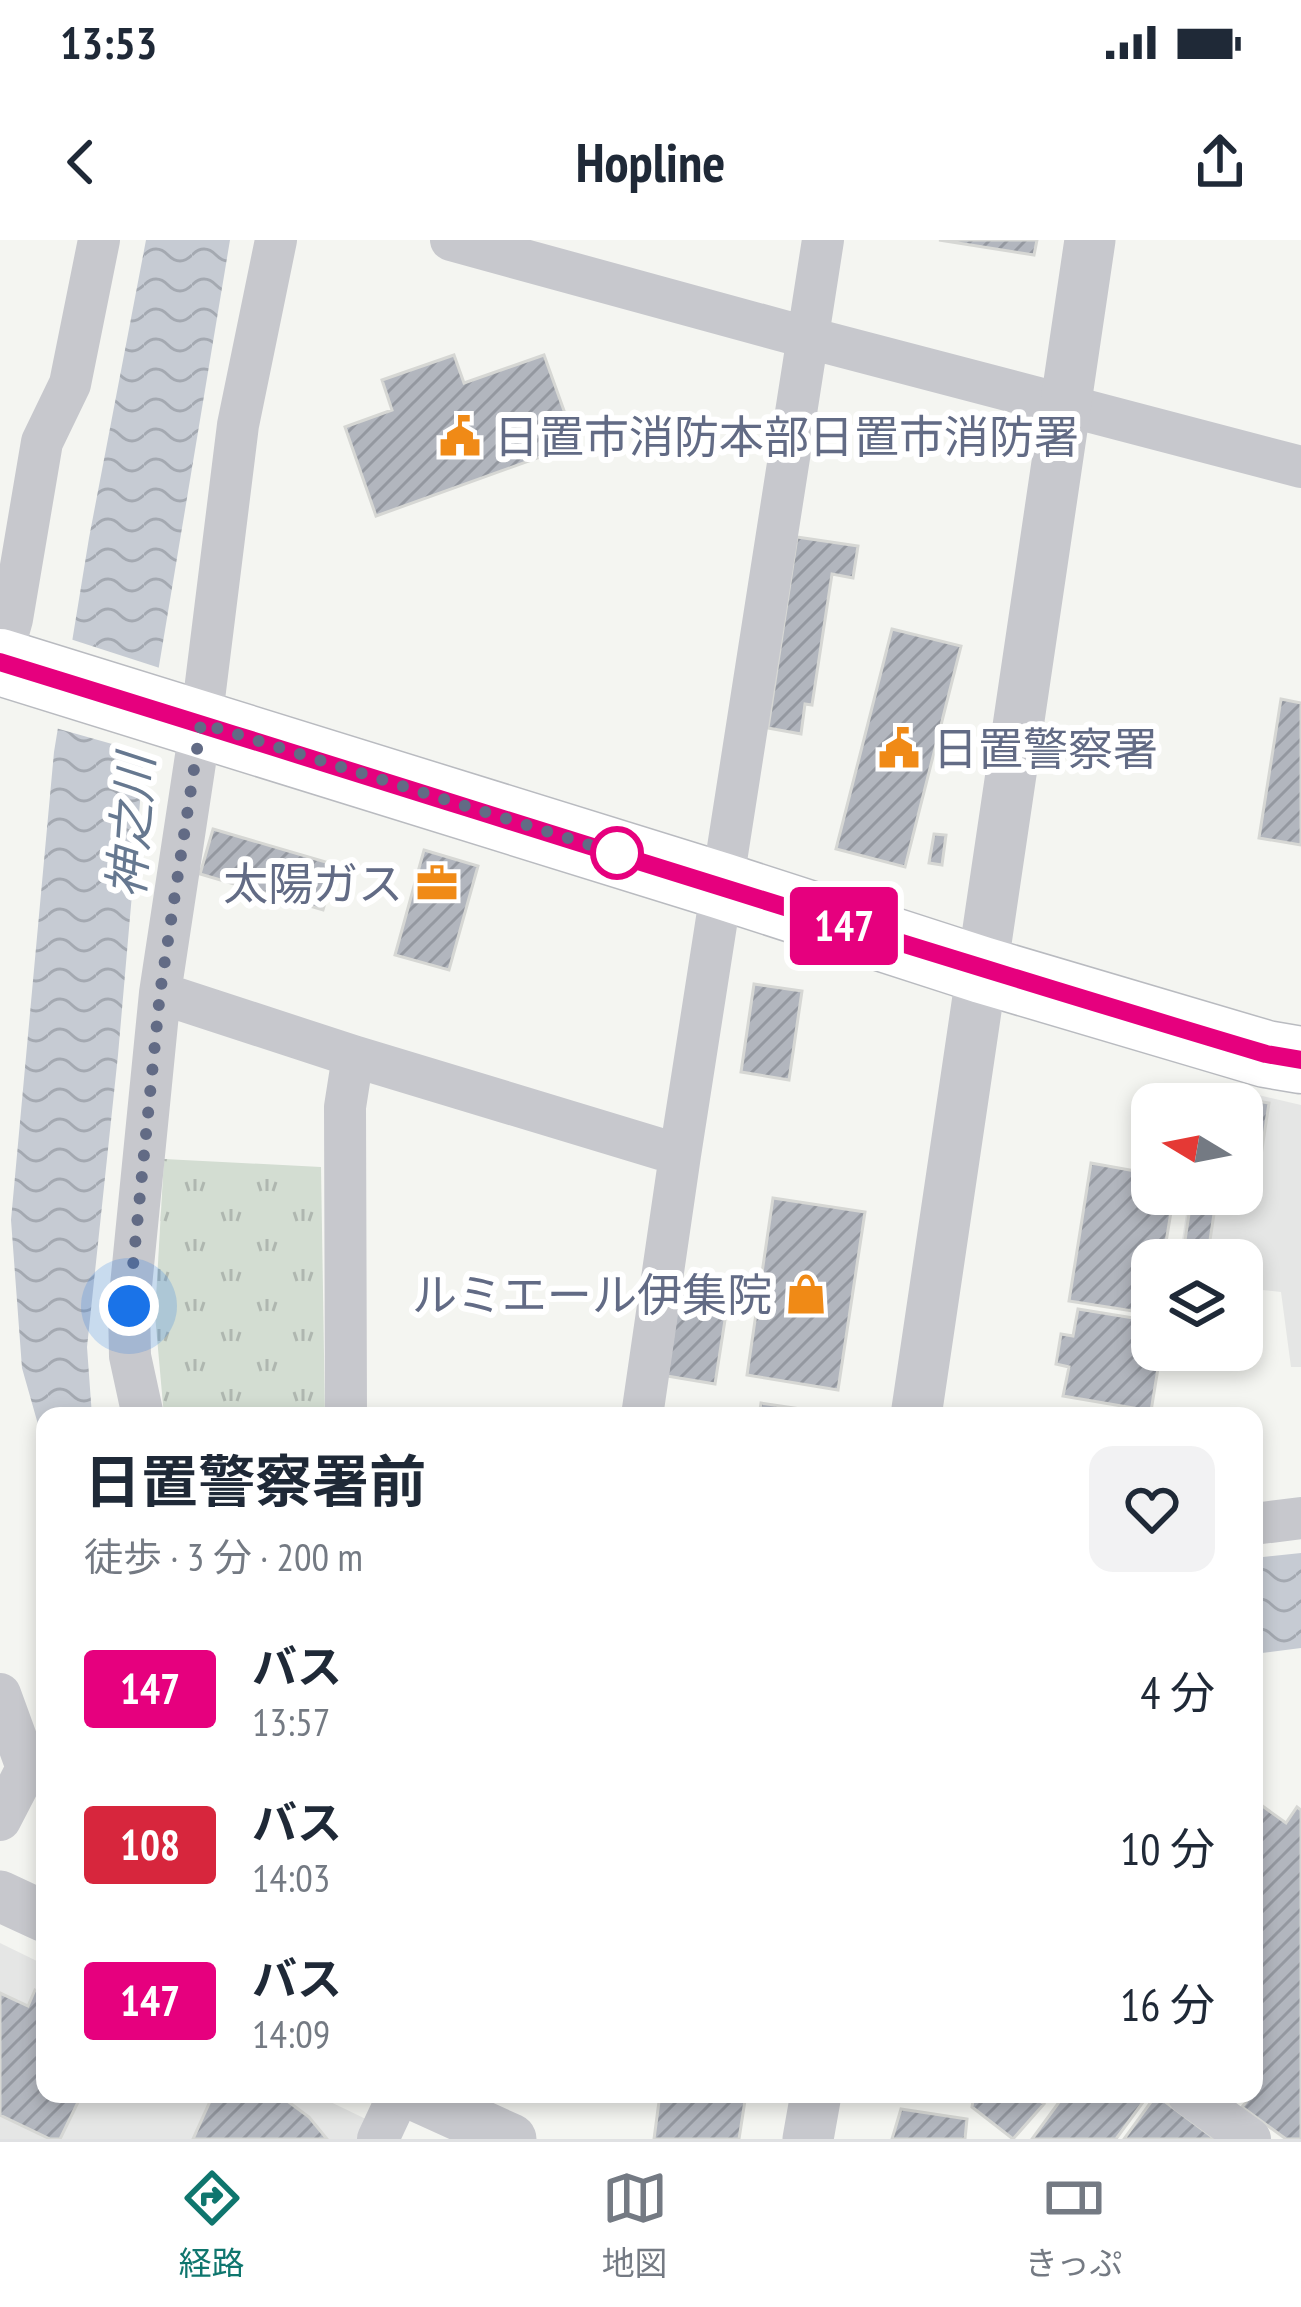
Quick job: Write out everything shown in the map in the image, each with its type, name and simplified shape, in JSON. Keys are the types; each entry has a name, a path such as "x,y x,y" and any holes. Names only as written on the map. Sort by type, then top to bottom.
{"main road":[{"path":"7,664 982,970 1266,1054 1301,1060"}],"street":[{"path":"7,664 42,442 70,384 99,240"},
{"path":"140,1407 130,1356 129,1306 188,719 238,425 276,240"},
{"path":"451,240 564,255 809,338 1301,466"},
{"path":"643,1407 824,240"},
{"path":"917,1407 1090,240"},
{"path":"160,993 680,1154"},
{"path":"346,1407 346,1107 353,1056"},
{"path":"1263,1523 1301,1518"},
{"path":"0,1694 27,1768 0,1820"},
{"path":"0,1895 36,1913"},
{"path":"378,2139 395,2103"},
{"path":"432,2103 511,2139"},
{"path":"808,2139 814,2103"},
{"path":"1200,2103 1250,2139"}],"shaded area":[{"path":"1263,1096 1301,1105 1301,1367 1291,1367 1281,1292 1263,1290 1263,1239 1182,1239 1186,1215 1263,1215"},
{"path":"0,1943 36,1961 36,2103 333,2103 372,2122 364,2139 0,2139"}],"green space":[{"path":"164,1159 321,1167 325,1407 163,1407 155,1315"}],"water":[{"name":"神之川","path":"146,240 230,240 144,756 87,1347 91,1407 36,1407 36,1417 22,1368 11,1220 54,752"},
{"path":"1301,1553 1301,1648 1263,1653 1263,1557"}],"pier":[{"path":"67,638 166,670 151,755 52,727"}],"building":[{"path":"939,240 1037,240 1034,255"},
{"name":"日置市消防本部日置市消防署","path":"454,355 464,383 544,355 576,444 376,516 345,427 392,410 382,380"},
{"path":"797,537 858,546 853,578 832,574 812,705 805,704 801,734 768,728"},
{"name":"日置警察署","path":"892,629 961,646 905,867 836,849"},
{"path":"1281,699 1301,703 1301,845 1259,838"},
{"path":"213,829 336,865 323,910 200,874"},
{"path":"934,834 946,835 942,865 929,863"},
{"path":"424,850 478,866 449,970 395,955"},
{"path":"754,984 802,991 789,1080 741,1072"},
{"path":"1263,1102 1269,1103 1263,1142"},
{"path":"1091,1163 1131,1170 1131,1215 1170,1215 1166,1239 1131,1239 1131,1311 1069,1301"},
{"name":"ルミエール伊集院","path":"773,1198 865,1212 838,1390 747,1375"},
{"path":"1189,1215 1214,1215 1210,1239 1185,1239"},
{"path":"681,1280 730,1288 715,1384 667,1376"},
{"path":"1078,1309 1131,1318 1131,1371 1158,1371 1152,1407 1063,1396 1069,1367 1056,1364 1061,1334 1073,1336"},
{"path":"1263,1806 1286,1823 1297,1807 1301,1810 1301,2139 1286,2139 1242,2107 1263,2103"},
{"path":"35,1990 36,2103 78,2103 60,2139 50,2139 0,2115 0,1993 28,2006"},
{"path":"209,2103 290,2103 327,2139 193,2139"},
{"path":"659,2103 745,2103 739,2139 654,2139"},
{"path":"973,2103 1044,2104 1013,2139"},
{"path":"1058,2103 1142,2103 1116,2139 1032,2139"},
{"path":"1150,2103 1167,2103 1215,2139 1124,2139"},
{"path":"901,2109 967,2119 965,2139 892,2139"}],"bus line":[{"name":"147","path":"0,662 982,970 1266,1054 1301,1060"}],"place":[{"name":"日置市消防本部日置市消防署","path":"460,436"},
{"name":"日置警察署","path":"899,748"},
{"name":"太陽ガス","path":"437,883"},
{"name":"ルミエール伊集院","path":"806,1294"}],"route":[{"path":"129,1306 160,993 201,723 635,859 617,853"}]}
